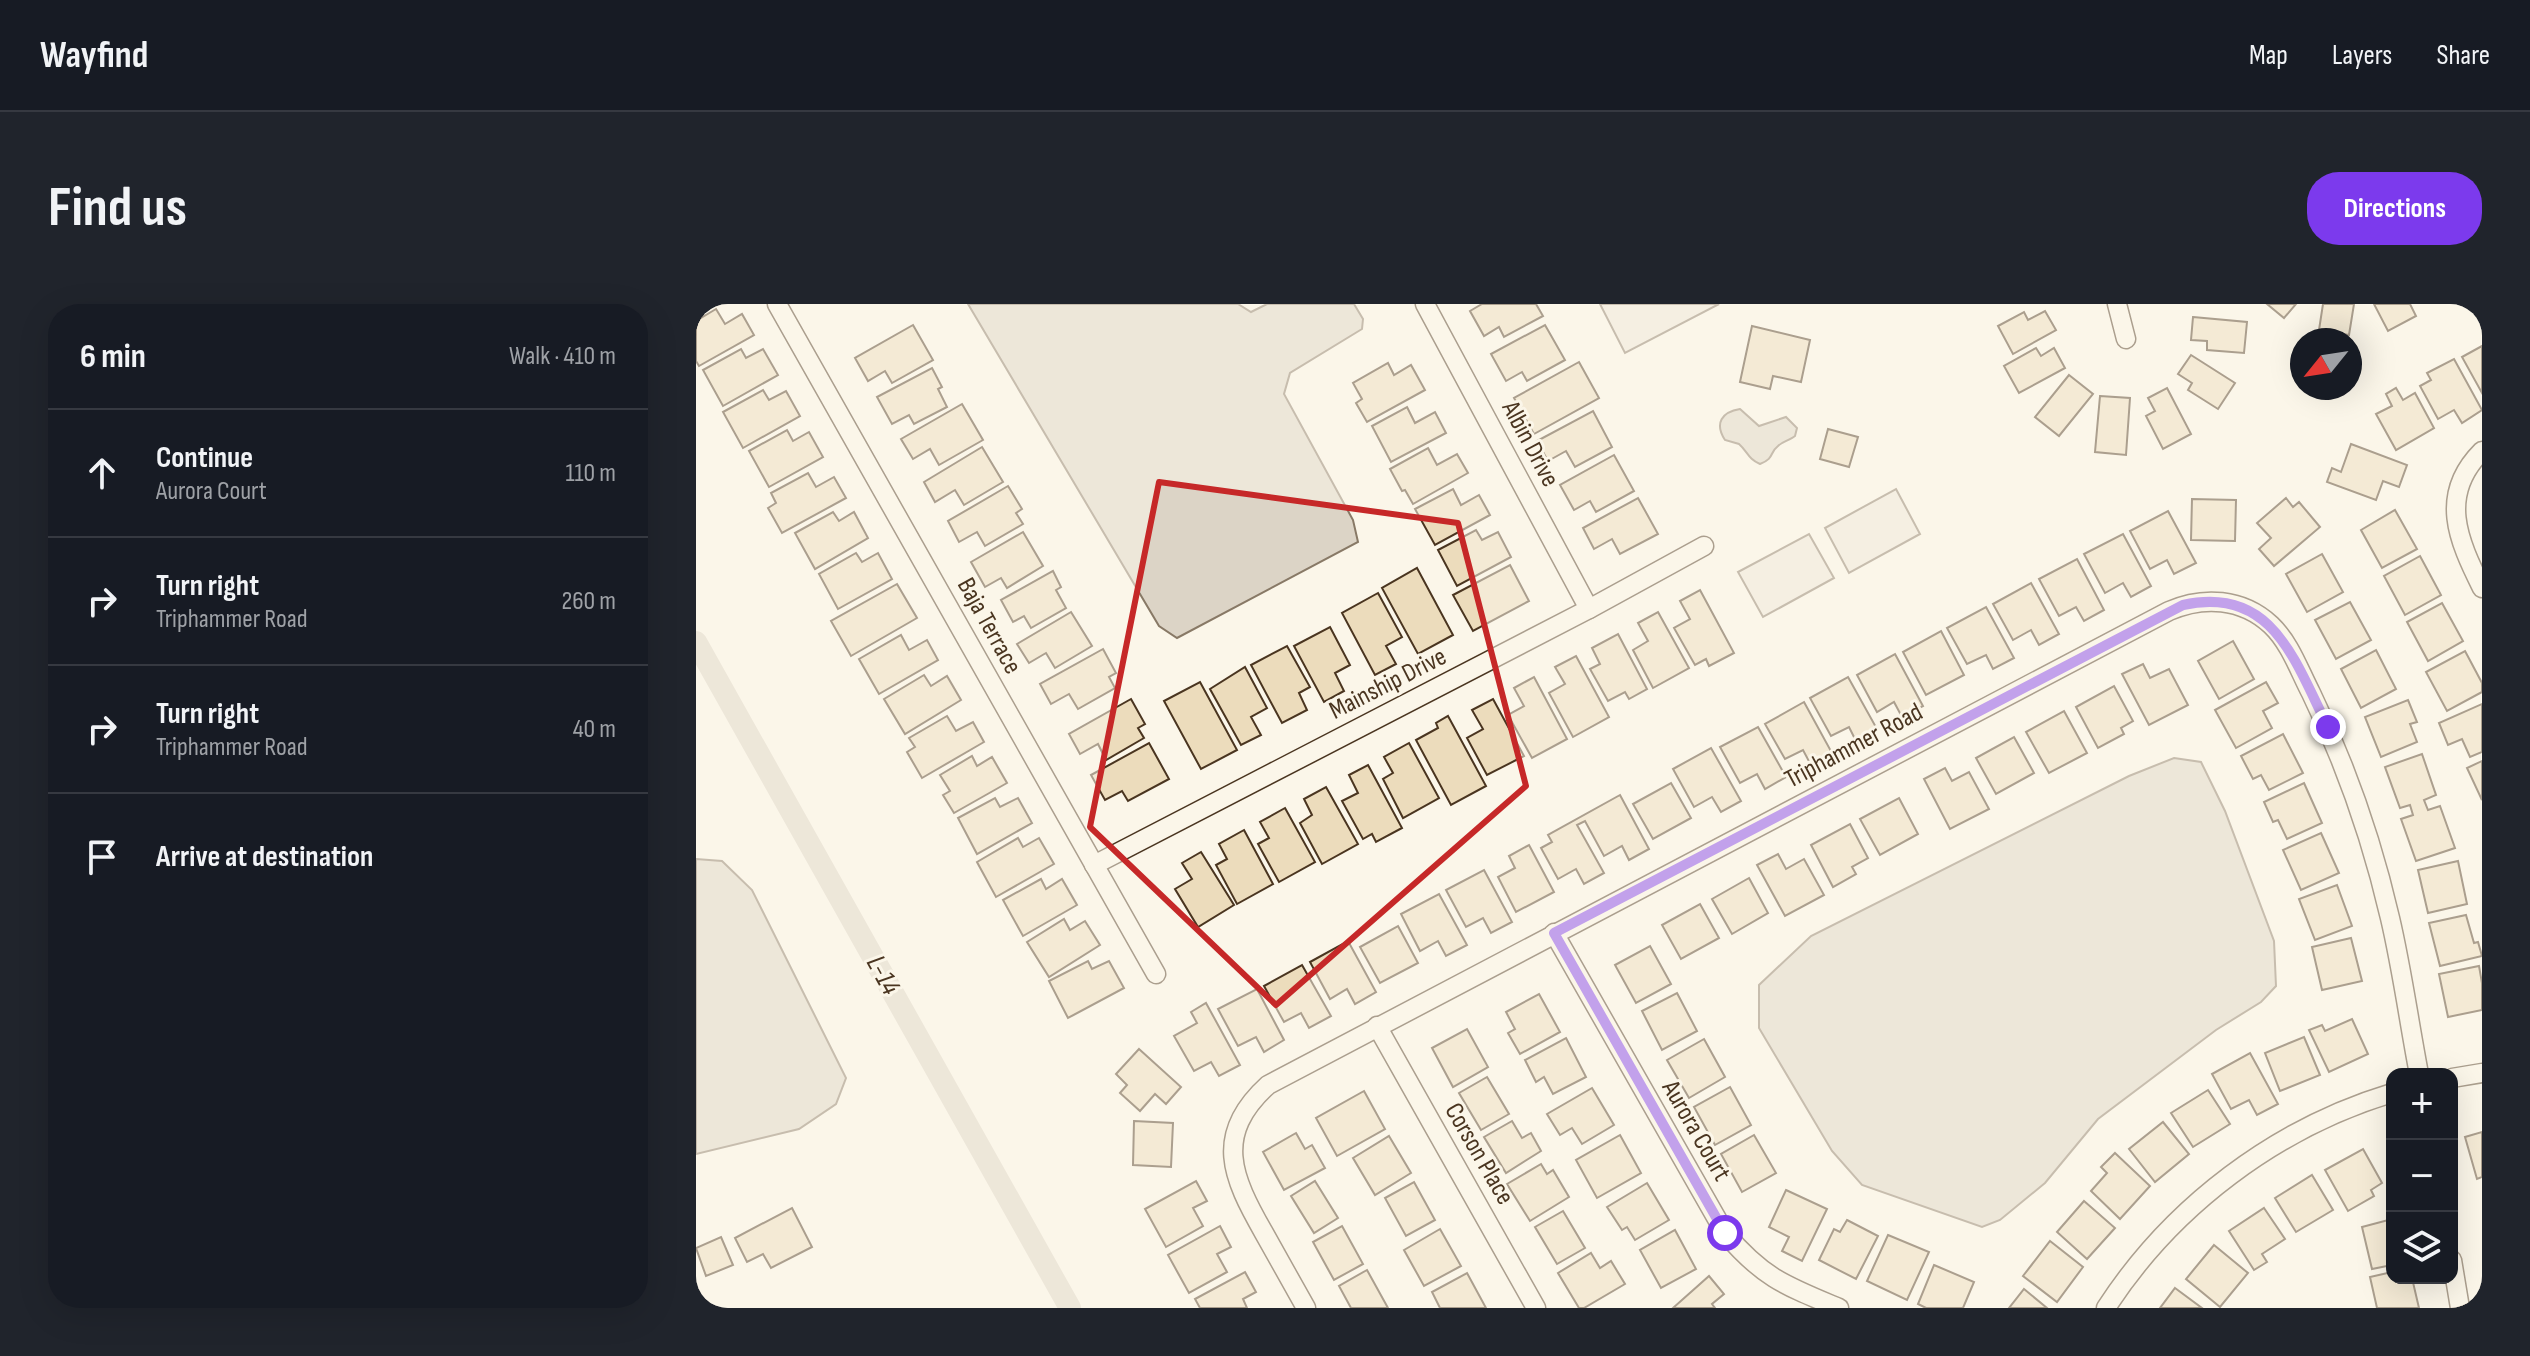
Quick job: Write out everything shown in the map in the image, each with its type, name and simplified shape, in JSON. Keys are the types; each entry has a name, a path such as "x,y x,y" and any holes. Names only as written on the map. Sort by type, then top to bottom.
{"street":[{"name":"Baja Terrace","path":"777,304 1156,974"},
{"name":"Albin Drive","path":"1425,304 1589,609"},
{"path":"2117,304 2126,339"},
{"path":"2482,451 2462,480 2456,510 2459,541 2482,588"},
{"name":"Mainship Drive","path":"1094,865 1589,609 1704,546"},
{"name":"Triphammer Road","path":"1306,1308 1243,1196 1234,1166 1235,1136 1247,1107 1268,1085 2169,611 2198,601 2229,603 2257,614 2280,635 2328,727 2374,855 2391,921 2418,1068"},
{"name":"Aurora Court","path":"1554,933 1725,1233 1755,1266 1774,1279 1839,1308"},
{"name":"Corson Place","path":"1377,1026 1536,1308"},
{"path":"2458,1077 2482,1073"},
{"path":"2106,1308 2130,1274 2167,1232 2237,1170 2318,1122 2386,1095"},
{"path":"2456,1284 2460,1308"}],"highlighted area":[{"path":"1159,482 1458,523 1526,786 1276,1005 1090,827"}],"shaded area":[{"path":"968,304 1238,304 1251,312 1267,304 1354,304 1363,319 1362,329 1290,373 1284,394 1353,520 1358,542 1177,638 1159,626"},
{"path":"1600,304 1719,304 1625,353"},
{"path":"1740,409 1759,426 1786,417 1797,428 1795,436 1760,464 1750,458 1739,444 1725,440 1722,434 1720,424 1724,416"},
{"path":"1896,489 1920,534 1849,573 1825,528"},
{"path":"1809,534 1834,578 1763,617 1738,572"},
{"path":"2174,758 2201,762 2225,811 2274,941 2276,986 2261,1002 2216,1030 2098,1119 2045,1183 2000,1220 1982,1227 1862,1185 1832,1151 1759,1028 1759,985 1811,936 2129,776"},
{"path":"696,859 722,861 752,890 846,1078 836,1104 799,1129 696,1154"}],"building":[{"path":"1482,304 1536,304 1543,316 1504,337 1499,327 1484,336 1470,311"},
{"path":"2267,304 2296,304 2284,318"},
{"path":"2323,304 2354,304 2350,328 2319,328"},
{"path":"2374,304 2410,304 2416,316 2388,331"},
{"path":"716,309 725,324 742,314 754,335 699,366 696,361 696,321"},
{"path":"2045,311 2056,330 2013,354 1998,326 2024,312 2028,320"},
{"path":"2193,317 2247,322 2244,353 2207,350 2207,341 2191,340"},
{"path":"913,325 933,360 892,383 885,371 868,381 855,358"},
{"path":"1545,325 1565,360 1527,381 1522,372 1506,381 1491,354"},
{"path":"1752,326 1810,340 1801,382 1773,376 1770,389 1740,382"},
{"path":"2482,346 2482,393 2462,357"},
{"path":"2036,348 2041,356 2054,348 2065,368 2019,393 2004,366"},
{"path":"741,349 746,358 763,349 778,375 723,406 703,370"},
{"path":"2191,355 2235,383 2218,409 2188,390 2192,383 2178,374"},
{"path":"2454,359 2482,410 2462,423 2454,410 2438,419 2420,386 2431,380 2427,373"},
{"path":"1579,362 1599,398 1534,434 1514,398"},
{"path":"1388,363 1394,375 1411,365 1425,390 1367,422 1356,403 1362,399 1353,383"},
{"path":"932,368 942,387 938,389 947,407 914,424 909,415 892,424 877,397"},
{"path":"2069,375 2093,394 2059,436 2035,417"},
{"path":"2167,388 2191,434 2163,449 2146,416 2155,411 2148,398"},
{"path":"2396,388 2403,400 2415,393 2434,428 2396,450 2376,414 2392,406 2386,394"},
{"path":"763,390 769,400 786,391 800,416 743,448 723,412"},
{"path":"2100,396 2130,398 2126,455 2095,452"},
{"path":"962,404 983,440 939,465 930,449 913,459 901,439"},
{"path":"1407,407 1415,423 1435,412 1446,433 1391,462 1372,426"},
{"path":"1593,411 1612,447 1575,467 1566,451 1548,461 1537,441"},
{"path":"1828,429 1858,437 1849,467 1820,459"},
{"path":"787,430 793,441 809,432 823,457 769,487 749,451"},
{"path":"2351,444 2407,465 2399,487 2383,481 2376,500 2327,482 2332,468 2341,472"},
{"path":"982,447 1003,482 964,505 955,490 935,502 924,482"},
{"path":"1428,448 1437,465 1457,454 1468,473 1413,504 1390,469"},
{"path":"1614,455 1634,491 1596,512 1590,501 1574,510 1560,485"},
{"path":"808,473 816,487 834,477 846,498 782,533 768,508 776,503 771,493"},
{"path":"1008,486 1022,509 1016,513 1023,524 985,546 977,532 959,542 948,521"},
{"path":"1453,489 1461,505 1479,495 1490,515 1435,545 1415,509"},
{"path":"1638,498 1658,534 1620,554 1612,539 1594,549 1583,528"},
{"path":"2286,498 2293,507 2299,502 2320,527 2274,566 2259,549 2271,538 2257,523"},
{"path":"2192,499 2236,500 2235,541 2191,540"},
{"path":"2395,510 2417,549 2382,568 2361,530"},
{"path":"2168,511 2196,563 2174,574 2167,560 2150,569 2130,531"},
{"path":"833,512 839,521 854,512 868,538 815,569 795,533"},
{"path":"1476,530 1482,540 1498,532 1511,557 1457,586 1438,550"},
{"path":"1023,532 1043,566 1007,588 1001,578 985,587 971,562"},
{"path":"2123,534 2151,586 2131,597 2123,583 2105,593 2084,554"},
{"path":"856,553 862,562 878,553 892,579 838,609 819,574"},
{"path":"2322,554 2343,592 2307,612 2286,574"},
{"path":"2420,556 2441,595 2405,615 2384,576"},
{"path":"2077,559 2104,610 2084,621 2076,607 2059,616 2039,579"},
{"path":"1510,565 1529,601 1473,631 1453,595"},
{"path":"1417,568 1453,635 1418,654 1382,588"},
{"path":"1053,571 1061,587 1056,590 1066,608 1031,628 1024,616 1013,622 1001,600"},
{"path":"2031,583 2059,634 2039,645 2031,630 2013,640 1993,604"},
{"path":"897,584 917,618 851,656 831,621"},
{"path":"1700,590 1734,653 1709,666 1706,659 1695,665 1674,628 1690,619 1680,601"},
{"path":"1378,593 1402,637 1386,646 1396,664 1375,675 1342,613"},
{"path":"2350,602 2371,640 2336,659 2315,620"},
{"path":"2442,603 2463,641 2428,661 2407,622"},
{"path":"1986,607 2014,658 1993,669 1986,655 1967,664 1947,628"},
{"path":"1071,612 1092,646 1055,668 1046,653 1029,663 1017,644"},
{"path":"1658,612 1689,668 1653,688 1633,650 1648,641 1638,623"},
{"path":"1330,627 1350,665 1335,673 1344,691 1324,702 1294,646"},
{"path":"1941,631 1964,675 1926,695 1903,652"},
{"path":"1618,634 1647,689 1629,699 1625,692 1608,701 1590,669 1600,664 1592,648"},
{"path":"901,635 909,650 927,640 938,660 879,694 859,659"},
{"path":"2233,641 2254,679 2219,699 2198,661"},
{"path":"1287,646 1310,687 1299,693 1307,710 1282,723 1251,665"},
{"path":"1103,649 1116,673 1109,677 1115,688 1078,709 1069,694 1051,704 1040,684"},
{"path":"2376,650 2396,689 2361,708 2341,669"},
{"path":"2465,651 2482,683 2482,692 2447,711 2426,672"},
{"path":"1895,654 1923,706 1902,717 1894,702 1877,712 1857,675"},
{"path":"1576,656 1609,717 1573,737 1549,693 1565,684 1555,667"},
{"path":"2143,664 2150,678 2169,669 2188,705 2149,725 2122,674"},
{"path":"1245,667 1267,708 1251,717 1261,735 1241,745 1210,689"},
{"path":"924,675 931,686 947,676 961,700 905,734 884,699"},
{"path":"1534,677 1567,739 1532,758 1508,715 1524,706 1514,688"},
{"path":"1848,677 1877,729 1856,741 1849,727 1831,736 1810,698"},
{"path":"1200,682 1237,750 1201,769 1164,701"},
{"path":"2266,682 2278,703 2263,711 2272,728 2236,748 2215,710"},
{"path":"2114,686 2133,721 2121,728 2124,734 2098,748 2076,707"},
{"path":"1131,699 1145,724 1138,728 1144,738 1106,760 1098,744 1080,754 1069,734"},
{"path":"1493,699 1524,756 1487,775 1467,738 1483,729 1472,710"},
{"path":"2408,700 2417,722 2410,724 2417,742 2381,757 2365,717"},
{"path":"1804,702 1832,753 1811,765 1803,750 1785,759 1765,724"},
{"path":"2482,704 2482,752 2470,757 2462,739 2448,745 2439,723"},
{"path":"2064,711 2087,753 2049,773 2026,732"},
{"path":"947,716 956,731 973,722 984,742 922,778 907,752 915,747 909,738"},
{"path":"1448,716 1486,786 1451,805 1416,740 1438,728 1436,723"},
{"path":"1758,727 1786,777 1765,789 1757,774 1740,783 1720,747"},
{"path":"2283,734 2303,773 2269,790 2261,775 2253,779 2241,756"},
{"path":"2014,737 2034,773 1996,794 1976,758"},
{"path":"1149,743 1169,779 1128,801 1122,791 1105,800 1091,775"},
{"path":"1409,743 1439,798 1403,818 1383,779 1393,773 1384,757"},
{"path":"1711,748 1741,801 1721,812 1712,797 1694,807 1673,769"},
{"path":"2422,754 2436,795 2424,800 2428,810 2440,806 2455,848 2416,861 2401,819 2413,815 2410,805 2400,808 2385,767"},
{"path":"972,756 977,766 992,757 1007,783 954,813 943,795 950,791 940,775"},
{"path":"2482,761 2482,800 2467,768"},
{"path":"1368,765 1402,828 1376,842 1372,834 1363,839 1342,801 1358,793 1349,775"},
{"path":"1945,768 1952,781 1969,772 1989,809 1950,829 1924,779"},
{"path":"1671,783 1691,818 1653,839 1633,804"},
{"path":"2304,783 2322,823 2287,839 2278,820 2273,822 2264,802"},
{"path":"1326,787 1358,844 1322,864 1300,823 1312,815 1304,799"},
{"path":"1620,795 1649,849 1629,860 1622,846 1604,856 1585,821 1577,825 1604,873 1584,884 1576,869 1558,879 1541,848 1552,842 1548,835"},
{"path":"995,798 1000,807 1018,798 1032,823 977,854 958,818"},
{"path":"1899,798 1918,834 1880,855 1860,819"},
{"path":"1285,808 1315,862 1279,882 1258,844 1269,838 1260,822"},
{"path":"1850,824 1868,858 1852,867 1856,874 1833,887 1811,845"},
{"path":"1244,830 1273,884 1237,904 1216,865 1227,859 1219,844"},
{"path":"2321,833 2339,873 2301,890 2283,850"},
{"path":"1018,838 1023,847 1039,838 1054,864 996,897 977,862"},
{"path":"1529,845 1554,892 1516,912 1498,877 1515,868 1509,856"},
{"path":"1201,852 1234,905 1198,927 1175,889 1192,879 1182,863"},
{"path":"1778,854 1786,869 1804,859 1824,895 1785,916 1757,865"},
{"path":"2458,861 2467,904 2428,913 2418,870"},
{"path":"1484,870 1512,922 1491,933 1483,918 1466,927 1446,890"},
{"path":"1749,878 1768,913 1732,934 1712,899"},
{"path":"1041,879 1046,889 1062,879 1077,905 1023,936 1003,900"},
{"path":"2337,885 2352,926 2315,940 2299,899"},
{"path":"1439,894 1467,945 1446,956 1438,941 1420,951 1401,914"},
{"path":"1700,904 1719,938 1681,959 1662,925"},
{"path":"2466,915 2474,943 2478,942 2482,956 2440,966 2429,923"},
{"path":"1064,919 1070,930 1085,921 1100,945 1049,977 1027,942"},
{"path":"1398,926 1418,963 1380,983 1360,947"},
{"path":"2351,938 2362,981 2322,990 2312,947"},
{"path":"1348,941 1376,992 1355,1004 1347,989 1330,999 1310,962"},
{"path":"1650,946 1671,984 1636,1003 1615,965"},
{"path":"1088,961 1092,969 1109,961 1124,988 1068,1018 1049,981"},
{"path":"1302,965 1331,1016 1309,1028 1301,1013 1284,1022 1264,986"},
{"path":"2479,966 2482,1010 2448,1017 2439,974"},
{"path":"1257,989 1284,1040 1264,1052 1256,1037 1238,1046 1218,1009"},
{"path":"1677,993 1697,1031 1662,1050 1642,1011"},
{"path":"1539,994 1560,1032 1520,1054 1508,1033 1515,1029 1506,1012"},
{"path":"1206,1003 1240,1065 1219,1076 1211,1062 1194,1071 1174,1036 1197,1023 1191,1012"},
{"path":"2352,1019 2368,1054 2329,1072 2309,1030 2322,1025 2325,1031"},
{"path":"1467,1029 1488,1067 1453,1087 1432,1048"},
{"path":"2304,1037 2320,1075 2280,1091 2265,1053"},
{"path":"1566,1038 1586,1077 1553,1094 1544,1077 1536,1082 1525,1060"},
{"path":"1704,1039 1725,1077 1689,1098 1667,1060"},
{"path":"1139,1049 1181,1087 1166,1104 1155,1094 1140,1111 1120,1093 1127,1085 1116,1074"},
{"path":"2250,1053 2278,1104 2257,1115 2249,1100 2231,1109 2212,1074"},
{"path":"1487,1077 1509,1114 1481,1130 1459,1093"},
{"path":"1730,1087 1751,1125 1715,1145 1694,1107"},
{"path":"1592,1088 1614,1125 1582,1144 1572,1128 1560,1135 1547,1114"},
{"path":"2208,1090 2230,1124 2193,1147 2171,1113"},
{"path":"1364,1091 1385,1129 1337,1156 1316,1118"},
{"path":"1134,1121 1173,1123 1171,1167 1133,1165"},
{"path":"1512,1121 1522,1138 1531,1133 1541,1151 1506,1173 1484,1137"},
{"path":"2163,1122 2189,1154 2155,1182 2129,1149"},
{"path":"2482,1132 2482,1177 2477,1179 2465,1137"},
{"path":"1296,1133 1305,1149 1312,1145 1325,1168 1284,1190 1263,1152"},
{"path":"1620,1135 1641,1173 1597,1198 1576,1160"},
{"path":"1754,1135 1776,1173 1742,1192 1721,1154"},
{"path":"1389,1136 1411,1173 1375,1195 1353,1158"},
{"path":"2363,1149 2382,1183 2371,1190 2374,1196 2348,1211 2325,1170"},
{"path":"2115,1153 2150,1186 2120,1219 2091,1191 2107,1173 2101,1167"},
{"path":"1541,1164 1547,1174 1553,1170 1569,1197 1530,1221 1507,1184"},
{"path":"2312,1175 2333,1210 2296,1232 2275,1198"},
{"path":"1196,1181 1207,1201 1193,1208 1203,1226 1166,1247 1145,1209"},
{"path":"1315,1181 1338,1218 1314,1233 1291,1196"},
{"path":"1414,1182 1435,1220 1406,1236 1385,1198"},
{"path":"1647,1183 1669,1220 1635,1240 1627,1227 1622,1230 1607,1207"},
{"path":"1786,1190 1827,1209 1802,1261 1782,1251 1789,1237 1769,1227"},
{"path":"2084,1201 2115,1228 2087,1259 2057,1232"},
{"path":"792,1208 812,1247 771,1268 763,1254 747,1262 735,1238"},
{"path":"2264,1208 2285,1239 2262,1254 2267,1262 2254,1270 2229,1231"},
{"path":"1563,1211 1585,1248 1557,1264 1535,1227"},
{"path":"1847,1220 1878,1236 1856,1279 1819,1260 1834,1229 1840,1232"},
{"path":"2386,1221 2386,1266 2372,1269 2362,1227"},
{"path":"1220,1226 1231,1247 1217,1254 1227,1272 1189,1293 1168,1255"},
{"path":"1342,1226 1363,1264 1334,1280 1313,1242"},
{"path":"1440,1229 1461,1266 1424,1286 1404,1250"},
{"path":"1675,1230 1696,1269 1661,1288 1640,1250"},
{"path":"1888,1235 1929,1252 1907,1300 1867,1281"},
{"path":"721,1237 733,1265 706,1276 696,1248"},
{"path":"2050,1241 2083,1267 2057,1302 2023,1276"},
{"path":"2214,1245 2248,1273 2220,1307 2186,1279"},
{"path":"1591,1253 1600,1268 1611,1261 1625,1284 1579,1308 1558,1273"},
{"path":"1934,1265 1974,1282 1963,1308 1926,1308 1918,1304"},
{"path":"1367,1270 1388,1308 1351,1308 1339,1286"},
{"path":"1245,1272 1256,1292 1243,1299 1247,1308 1200,1308 1195,1299"},
{"path":"1467,1273 1486,1308 1440,1308 1432,1292"},
{"path":"2386,1273 2386,1284 2413,1284 2419,1308 2377,1308 2370,1277"},
{"path":"1709,1276 1724,1294 1712,1304 1715,1308 1673,1308"},
{"path":"2175,1288 2202,1308 2160,1308"},
{"path":"2024,1289 2047,1308 2009,1308"}],"waterway":[{"name":"L-14","path":"696,642 1070,1308"}],"route":[{"path":"1725,1233 1554,933 2169,611 2198,601 2244,607 2269,624 2288,648 2328,727"}]}
